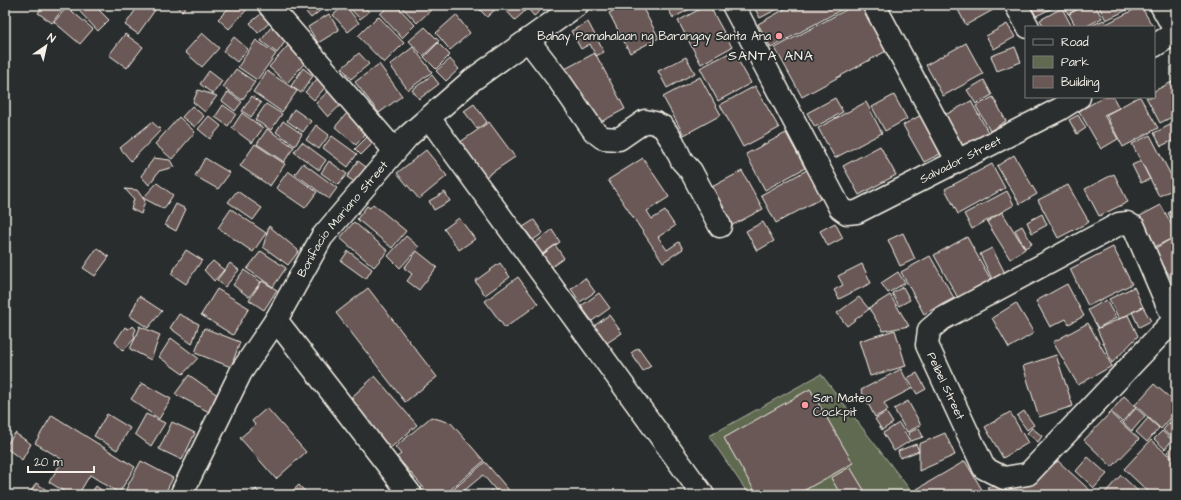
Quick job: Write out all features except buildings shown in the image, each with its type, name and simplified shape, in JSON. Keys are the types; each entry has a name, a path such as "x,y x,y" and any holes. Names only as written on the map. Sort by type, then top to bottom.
{"street":[{"path":"269,5 395,151"},
{"name":"Bonifacio Mariano Street","path":"181,495 241,372 276,320 322,238 408,136 472,80 577,5"},
{"name":"Salvador Street","path":"733,5 840,208 847,213 857,212 1071,99"},
{"path":"874,5 957,160"},
{"path":"1016,5 1027,26"},
{"path":"1155,45 1176,32 1161,5"},
{"path":"528,40 558,79 594,131 603,138 619,140 645,121 655,122 663,128 673,142 682,161 691,171 720,226"},
{"path":"429,118 703,495"},
{"name":"Pelbel Street","path":"1127,223 1134,227 1175,322 1028,474 1004,478 984,468 927,345 929,330 942,319 1118,224 1127,223"},
{"path":"276,320 411,495"}],"green space":[{"name":"San Mateo Cockpit","path":"821,374 914,495 749,495 709,436"}],"place":[{"name":"Bahay Pamahalaan ng Barangay Santa Ana","path":"779,36"},
{"name":"San Mateo Cockpit","path":"805,405"}],"district":[{"name":"SANTA ANA","path":"771,55"}]}
